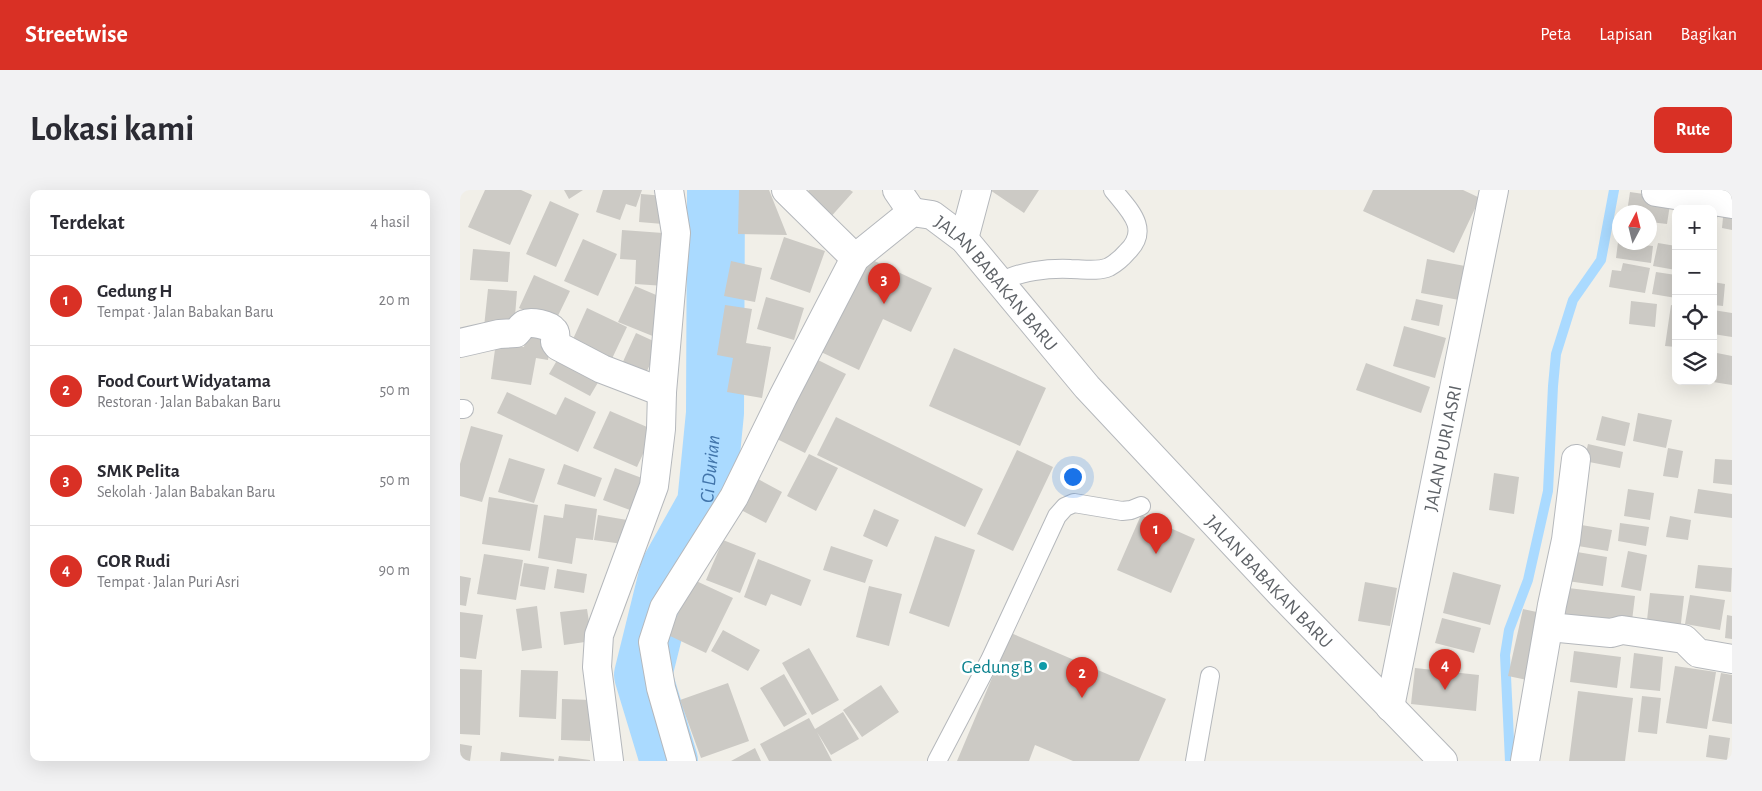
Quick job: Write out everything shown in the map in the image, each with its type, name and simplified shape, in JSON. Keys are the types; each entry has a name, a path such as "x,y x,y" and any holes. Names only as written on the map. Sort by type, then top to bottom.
{"street":[{"path":"609,761 597,667 599,635 654,486 661,429 662,392 676,233 669,190"},
{"path":"786,190 855,258"},
{"path":"964,240 977,190"},
{"name":"JALAN PURI ASRI","path":"1390,707 1494,190"},
{"path":"1656,192 1732,204"},
{"name":"JALAN BABAKAN BARU","path":"682,761 661,688 653,642 664,608 734,497 855,258 904,201 932,215 964,240 1087,387 1281,594 1443,761"},
{"path":"460,343 499,334 516,333 528,322 547,326 553,329 556,334 555,342 558,346 602,369 662,392"},
{"path":"1525,761 1566,540 1576,459"},
{"path":"1549,627 1611,633 1622,630 1684,639 1698,653 1732,658"}],"lane":[{"path":"1000,283 1008,277 1046,270 1108,268 1120,259 1132,247 1138,236 1138,225 1134,216 1113,190"},
{"path":"937,761 990,660 1058,516 1065,507 1074,503 1122,511 1141,506"},
{"path":"1195,761 1210,676"}],"building":[{"path":"485,190 521,190 532,195 510,245 468,227"},
{"path":"564,190 583,190 569,199"},
{"path":"603,190 642,190 636,207 626,204 620,220 596,212"},
{"path":"739,190 769,190 787,235 738,234"},
{"path":"809,190 850,190 853,192 828,220 802,198"},
{"path":"990,190 1039,190 1024,213"},
{"path":"1373,190 1463,190 1480,198 1454,253 1363,211"},
{"path":"1630,192 1671,198 1667,224 1657,223 1657,205 1628,205"},
{"path":"641,194 665,196 663,224 639,222"},
{"path":"550,201 579,214 556,267 526,254"},
{"path":"1724,207 1732,208 1732,230 1722,228"},
{"path":"622,230 663,233 665,286 635,284 636,260 620,259"},
{"path":"784,237 825,251 810,293 770,279"},
{"path":"583,239 617,254 598,296 564,281"},
{"path":"1658,243 1672,245 1672,269 1653,266"},
{"path":"473,249 510,252 508,282 470,280"},
{"path":"1617,250 1653,250 1651,263 1616,258"},
{"path":"866,257 932,288 911,332 883,319 859,370 821,352"},
{"path":"1427,259 1465,266 1459,300 1421,293"},
{"path":"731,261 762,268 755,302 724,296"},
{"path":"1623,263 1650,268 1645,293 1609,287 1612,270 1621,271"},
{"path":"1656,272 1672,274 1672,297 1652,294"},
{"path":"534,275 570,291 554,324 519,308"},
{"path":"1717,283 1725,284 1723,306 1717,305"},
{"path":"635,286 668,300 655,337 618,322"},
{"path":"488,289 517,291 514,329 484,327"},
{"path":"766,297 804,308 794,340 757,329"},
{"path":"1416,299 1443,305 1439,326 1411,320"},
{"path":"1631,301 1657,304 1655,327 1629,324"},
{"path":"725,305 752,309 746,343 771,347 762,398 727,392 733,358 717,355"},
{"path":"1671,305 1672,347 1665,346"},
{"path":"587,308 627,327 608,367 569,348"},
{"path":"1717,311 1732,313 1732,337 1717,335"},
{"path":"1404,326 1446,338 1435,378 1393,366"},
{"path":"527,328 552,331 548,360 536,358 531,385 491,379 496,342 524,347"},
{"path":"636,333 660,344 644,377 621,366"},
{"path":"954,348 1046,388 1020,446 929,406"},
{"path":"563,350 603,374 590,396 549,374"},
{"path":"1717,353 1732,356 1732,385 1717,383"},
{"path":"814,358 846,374 805,453 773,437"},
{"path":"1366,363 1430,387 1421,413 1356,390"},
{"path":"507,392 556,415 565,397 596,412 578,452 497,413"},
{"path":"610,411 654,430 637,467 593,448"},
{"path":"1638,413 1672,420 1666,448 1633,441"},
{"path":"1602,416 1630,423 1625,446 1596,440"},
{"path":"836,417 983,489 965,527 817,455"},
{"path":"471,426 503,435 482,502 460,496 460,464"},
{"path":"1588,444 1623,452 1620,468 1584,461"},
{"path":"1668,448 1683,451 1678,478 1663,476"},
{"path":"1017,450 1053,467 1013,551 977,534"},
{"path":"809,454 838,468 816,511 787,496"},
{"path":"509,458 545,469 534,503 498,492"},
{"path":"1715,459 1732,460 1732,485 1713,483"},
{"path":"564,464 602,478 595,497 557,484"},
{"path":"615,468 650,481 638,513 603,500"},
{"path":"1494,473 1519,477 1514,514 1489,510"},
{"path":"758,479 782,492 766,523 741,510"},
{"path":"1628,489 1654,493 1650,520 1624,516"},
{"path":"1698,489 1732,494 1732,518 1694,513"},
{"path":"489,497 538,505 530,551 482,544"},
{"path":"565,504 597,509 593,540 576,538 572,564 538,558 544,515 563,518"},
{"path":"874,509 899,520 887,547 863,536"},
{"path":"598,515 633,521 630,545 594,540"},
{"path":"1141,515 1195,539 1171,593 1117,570"},
{"path":"1670,516 1691,520 1688,540 1666,537"},
{"path":"1620,523 1649,527 1646,546 1618,541"},
{"path":"1575,524 1612,530 1608,551 1572,545"},
{"path":"935,536 975,550 949,627 909,613"},
{"path":"723,540 756,553 740,593 706,580"},
{"path":"831,546 873,560 865,583 823,570"},
{"path":"1571,551 1607,557 1603,586 1567,581"},
{"path":"1628,551 1647,555 1641,591 1621,587"},
{"path":"484,554 523,560 516,600 477,594"},
{"path":"758,559 811,580 801,606 771,594 766,606 744,597"},
{"path":"524,563 549,567 545,590 520,586"},
{"path":"1698,565 1732,568 1731,592 1695,588"},
{"path":"557,569 587,574 584,593 554,588"},
{"path":"1453,572 1501,585 1490,625 1443,613"},
{"path":"460,576 471,578 466,606 460,605"},
{"path":"694,580 733,598 706,653 668,635"},
{"path":"1365,582 1397,588 1390,626 1358,621"},
{"path":"869,586 902,594 889,646 856,637"},
{"path":"1560,587 1635,596 1631,629 1556,620"},
{"path":"1650,593 1684,596 1680,632 1646,629"},
{"path":"1690,595 1725,600 1720,630 1685,624"},
{"path":"537,606 542,648 522,651 516,609"},
{"path":"587,609 592,641 564,645 560,612"},
{"path":"1523,609 1546,614 1532,681 1508,676"},
{"path":"460,612 483,615 476,659 460,657"},
{"path":"1727,615 1732,616 1732,639 1725,638"},
{"path":"1442,618 1481,628 1474,653 1435,643"},
{"path":"723,630 760,650 748,671 711,651"},
{"name":"Gedung B","path":"1011,633 1166,699 1139,761 1073,761 1035,745 1029,761 957,761"},
{"path":"809,648 839,700 812,715 782,663"},
{"path":"1574,651 1621,657 1617,688 1570,682"},
{"path":"1634,653 1663,657 1660,691 1630,688"},
{"path":"1675,666 1716,672 1707,729 1666,723"},
{"path":"1415,668 1479,675 1476,711 1411,704"},
{"path":"460,669 482,670 480,735 460,734"},
{"path":"521,670 558,671 556,719 519,717"},
{"path":"1721,673 1732,675 1732,724 1712,721"},
{"path":"784,674 807,714 784,727 760,688"},
{"path":"728,683 749,741 701,758 680,700"},
{"path":"881,685 899,712 862,737 843,710"},
{"path":"1578,691 1633,698 1625,761 1569,761"},
{"path":"1642,696 1661,698 1657,734 1638,732"},
{"path":"562,699 592,700 590,741 561,740"},
{"path":"843,712 859,739 831,755 817,732 832,761 769,761 760,744 809,718 815,729"},
{"path":"1709,735 1730,738 1727,760 1706,757"},
{"path":"460,744 472,746 470,761 460,761"},
{"path":"755,748 761,761 731,761"},
{"path":"501,752 554,759 554,761 500,761"},
{"path":"559,756 590,760 590,761 558,761"}],"waterway":[{"name":"Ci Durian","path":"669,761 643,675 669,570 706,504 715,413 716,190"},
{"path":"1510,761 1505,655 1509,630 1528,580 1548,491 1556,354 1573,300 1601,260 1614,190"}],"place":[{"name":"SMK Pelita","path":"884,304"},
{"name":"Gedung H","path":"1156,554"},
{"name":"Gedung B","path":"1043,666"},
{"name":"GOR Rudi","path":"1445,690"},
{"name":"Food Court Widyatama","path":"1082,698"}]}
